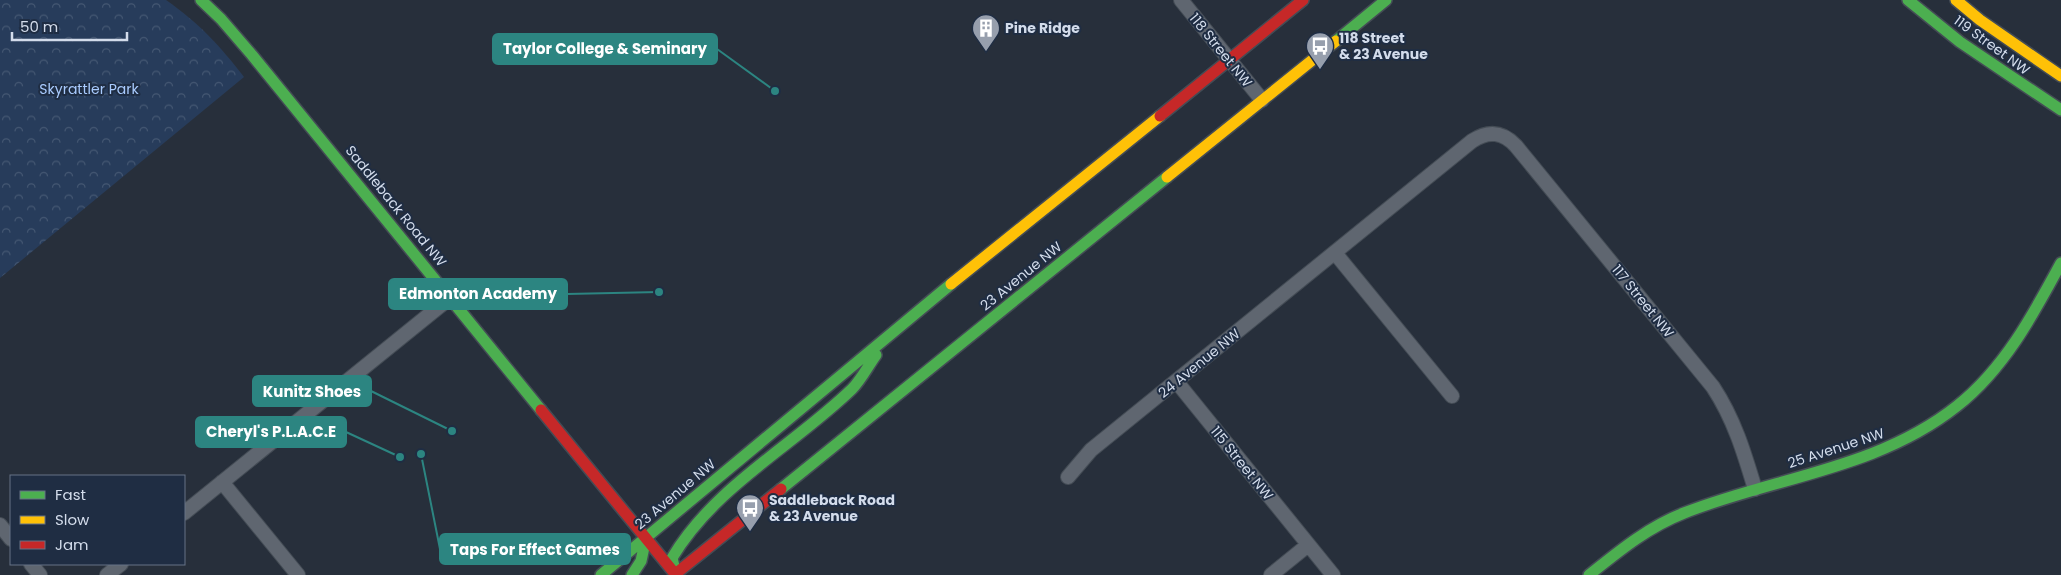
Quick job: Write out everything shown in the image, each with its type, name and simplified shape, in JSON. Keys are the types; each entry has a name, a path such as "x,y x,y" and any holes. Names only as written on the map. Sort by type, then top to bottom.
{"main road":[{"name":"Saddleback Road NW","path":"201,0 221,18 252,54 675,575"},
{"name":"23 Avenue NW","path":"601,575 893,331 1303,0"},
{"name":"23 Avenue NW","path":"675,575 1386,0"},
{"name":"119 Street NW","path":"1908,0 1960,42 2061,110"},
{"name":"119 Street NW","path":"1956,0 1980,20 2061,76"},
{"name":"25 Avenue NW","path":"1589,575 1622,549 1662,523 1704,506 1755,489 1879,452 1905,440 1941,419 1976,390 2006,356 2028,324 2059,270"},
{"path":"675,575 672,558 681,543 700,521 738,483 853,388 893,331"},
{"path":"632,575 638,569 646,538"}],"street":[{"name":"118 Street NW","path":"1181,0 1262,100"},
{"name":"24 Avenue NW","path":"1068,477 1086,454 1472,141 1480,136 1498,134"},
{"name":"117 Street NW","path":"1498,134 1510,139 1516,146 1713,387 1727,409 1739,436 1755,489"},
{"path":"1335,253 1452,396"},
{"path":"185,512 451,297"},
{"name":"115 Street NW","path":"1176,382 1333,575"},
{"path":"222,482 298,575"},
{"path":"0,525 10,538"},
{"path":"1271,575 1308,544"},
{"path":"32,565 40,575"},
{"path":"107,575 120,565"}],"green space":[{"name":"Skyrattler Park","path":"0,0 166,0 189,17 226,55 244,77 0,278"}],"traffic: fast":[{"path":"201,0 221,19 252,55 541,410"},
{"path":"1336,41 1386,0"},
{"path":"1908,0 1960,42 2061,110"},
{"path":"781,489 1167,177"},
{"path":"1589,575 1634,540 1658,525 1684,513 1860,458 1894,444 1926,427 1957,406 1974,391 2003,358 2040,302 2061,263"},
{"path":"601,575 951,284"},
{"path":"676,574 672,558 690,532 710,509 732,488 829,410 852,389 876,355"},
{"path":"632,575 641,561 646,538"}],"traffic: slow":[{"path":"1956,0 1980,20 2061,76"},
{"path":"1167,177 1336,41"},
{"path":"951,284 1160,116"}],"traffic: jam":[{"path":"1160,116 1303,0"},
{"path":"541,410 676,575"},
{"path":"674,575 781,489"}],"place":[{"name":"Pine Ridge","path":"986,52"},
{"name":"118 Street & 23 Avenue","path":"1320,70"},
{"name":"Taylor College & Seminary","path":"775,91"},
{"name":"Edmonton Academy","path":"659,292"},
{"name":"Kunitz Shoes","path":"452,431"},
{"name":"Taps For Effect Games","path":"421,454"},
{"name":"Cheryl's P.L.A.C.E","path":"400,457"},
{"name":"Saddleback Road & 23 Avenue","path":"750,532"}]}
